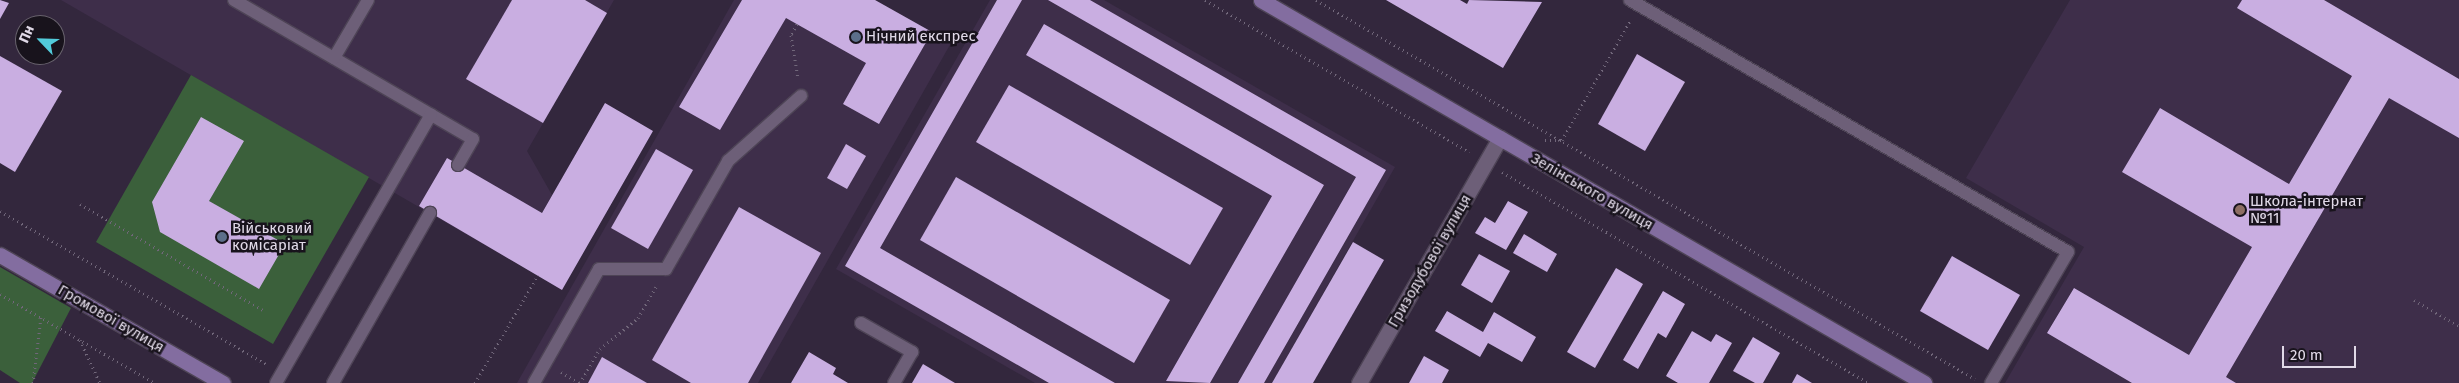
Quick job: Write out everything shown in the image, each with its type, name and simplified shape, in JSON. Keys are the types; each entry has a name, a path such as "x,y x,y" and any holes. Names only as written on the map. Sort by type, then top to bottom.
{"street":[{"name":"Зелінського вулиця","path":"1261,0 1924,383"},
{"name":"Гризодубової вулиця","path":"1359,383 1500,138"},
{"name":"Громової вулиця","path":"0,255 223,383"}],"lane":[{"path":"234,0 473,139 458,165"},
{"path":"334,58 368,0"},
{"path":"1634,3 2068,252 1991,383"},
{"path":"534,383 600,269 666,268 728,161 801,96"},
{"path":"279,378 431,114"},
{"path":"333,383 430,213"},
{"path":"861,323 912,352 894,383"}],"path":[{"path":"1205,0 1868,383"},
{"path":"1316,0 1982,383"},
{"path":"1562,140 1634,3"},
{"path":"797,24 791,35 801,96"},
{"path":"80,204 264,310"},
{"path":"0,211 279,378"},
{"path":"580,383 600,349 638,318 666,268"},
{"path":"475,383 538,276"},
{"path":"0,294 155,383"},
{"path":"2414,300 2459,326"},
{"path":"33,383 41,318"},
{"path":"79,340 100,383"}],"shaded area":[{"path":"61,0 614,0 527,151 552,195 514,262"},
{"path":"734,0 875,0 951,43 758,383 517,383"},
{"path":"990,0 1104,0 1395,167 1272,383 1035,383 836,269"},
{"name":"Школа-інтернат №11","path":"2070,0 2459,0 2459,383 2005,383 2084,247 1966,178"}],"green space":[{"path":"191,75 369,177 273,344 96,242"},
{"path":"0,267 71,308 32,383 20,383 0,370"}],"building":[{"path":"0,0 9,3 0,19"},
{"path":"512,0 585,0 607,13 543,123 466,79"},
{"path":"742,0 875,0 932,32 879,124 843,104 866,63 786,18 720,130 679,107"},
{"path":"997,0 1022,0 880,248 1115,383 1049,383 845,266"},
{"path":"1048,0 1090,0 1386,170 1264,383 1238,383 1356,177"},
{"path":"1386,0 1460,0 1467,4 1469,0 1542,2 1503,68"},
{"path":"2242,0 2324,0 2459,79 2459,138 2389,98 2226,377 2236,383 2132,383 2047,333 2074,288 2189,355 2252,247 2122,172 2160,108 2289,184 2352,76 2237,8"},
{"path":"1044,24 1324,185 1210,383 1166,381 1272,196 1026,55"},
{"path":"1637,54 1685,82 1645,151 1598,124"},
{"path":"0,56 62,91 15,172 0,163"},
{"path":"1009,85 1223,208 1190,265 976,142"},
{"path":"605,103 653,131 562,290 419,206 447,158 542,213"},
{"path":"201,117 244,141 209,201 285,244 259,289 160,232 152,202"},
{"path":"846,144 866,156 847,189 827,178"},
{"path":"656,149 693,170 648,249 611,228"},
{"path":"956,177 1170,300 1134,363 920,240"},
{"path":"1508,201 1528,212 1506,250 1475,233 1485,217 1495,223"},
{"path":"739,207 821,253 748,383 691,383 652,360"},
{"path":"1524,234 1557,254 1547,272 1513,253"},
{"path":"1353,242 1384,260 1313,383 1272,383"},
{"path":"1479,254 1510,271 1492,303 1461,285"},
{"path":"1952,256 2020,295 1988,350 1920,311"},
{"path":"1616,268 1643,284 1595,368 1567,352"},
{"path":"1663,291 1685,304 1666,338 1658,333 1638,369 1623,360"},
{"path":"1447,311 1483,332 1494,312 1536,337 1522,362 1488,343 1480,357 1435,331"},
{"path":"1692,331 1711,342 1716,334 1732,343 1709,383 1678,383 1666,376"},
{"path":"1753,337 1780,353 1763,383 1755,383 1733,371"},
{"path":"809,352 836,368 833,374 848,383 791,383"},
{"path":"1424,356 1449,370 1442,383 1409,383"},
{"path":"602,357 647,383 588,383"},
{"path":"923,364 955,383 912,383"},
{"path":"1797,374 1812,383 1792,383"}],"place":[{"name":"Нічний експрес","path":"856,37"},
{"name":"Школа-інтернат №11","path":"2240,210"},
{"name":"Військовий комісаріат","path":"222,237"}]}
